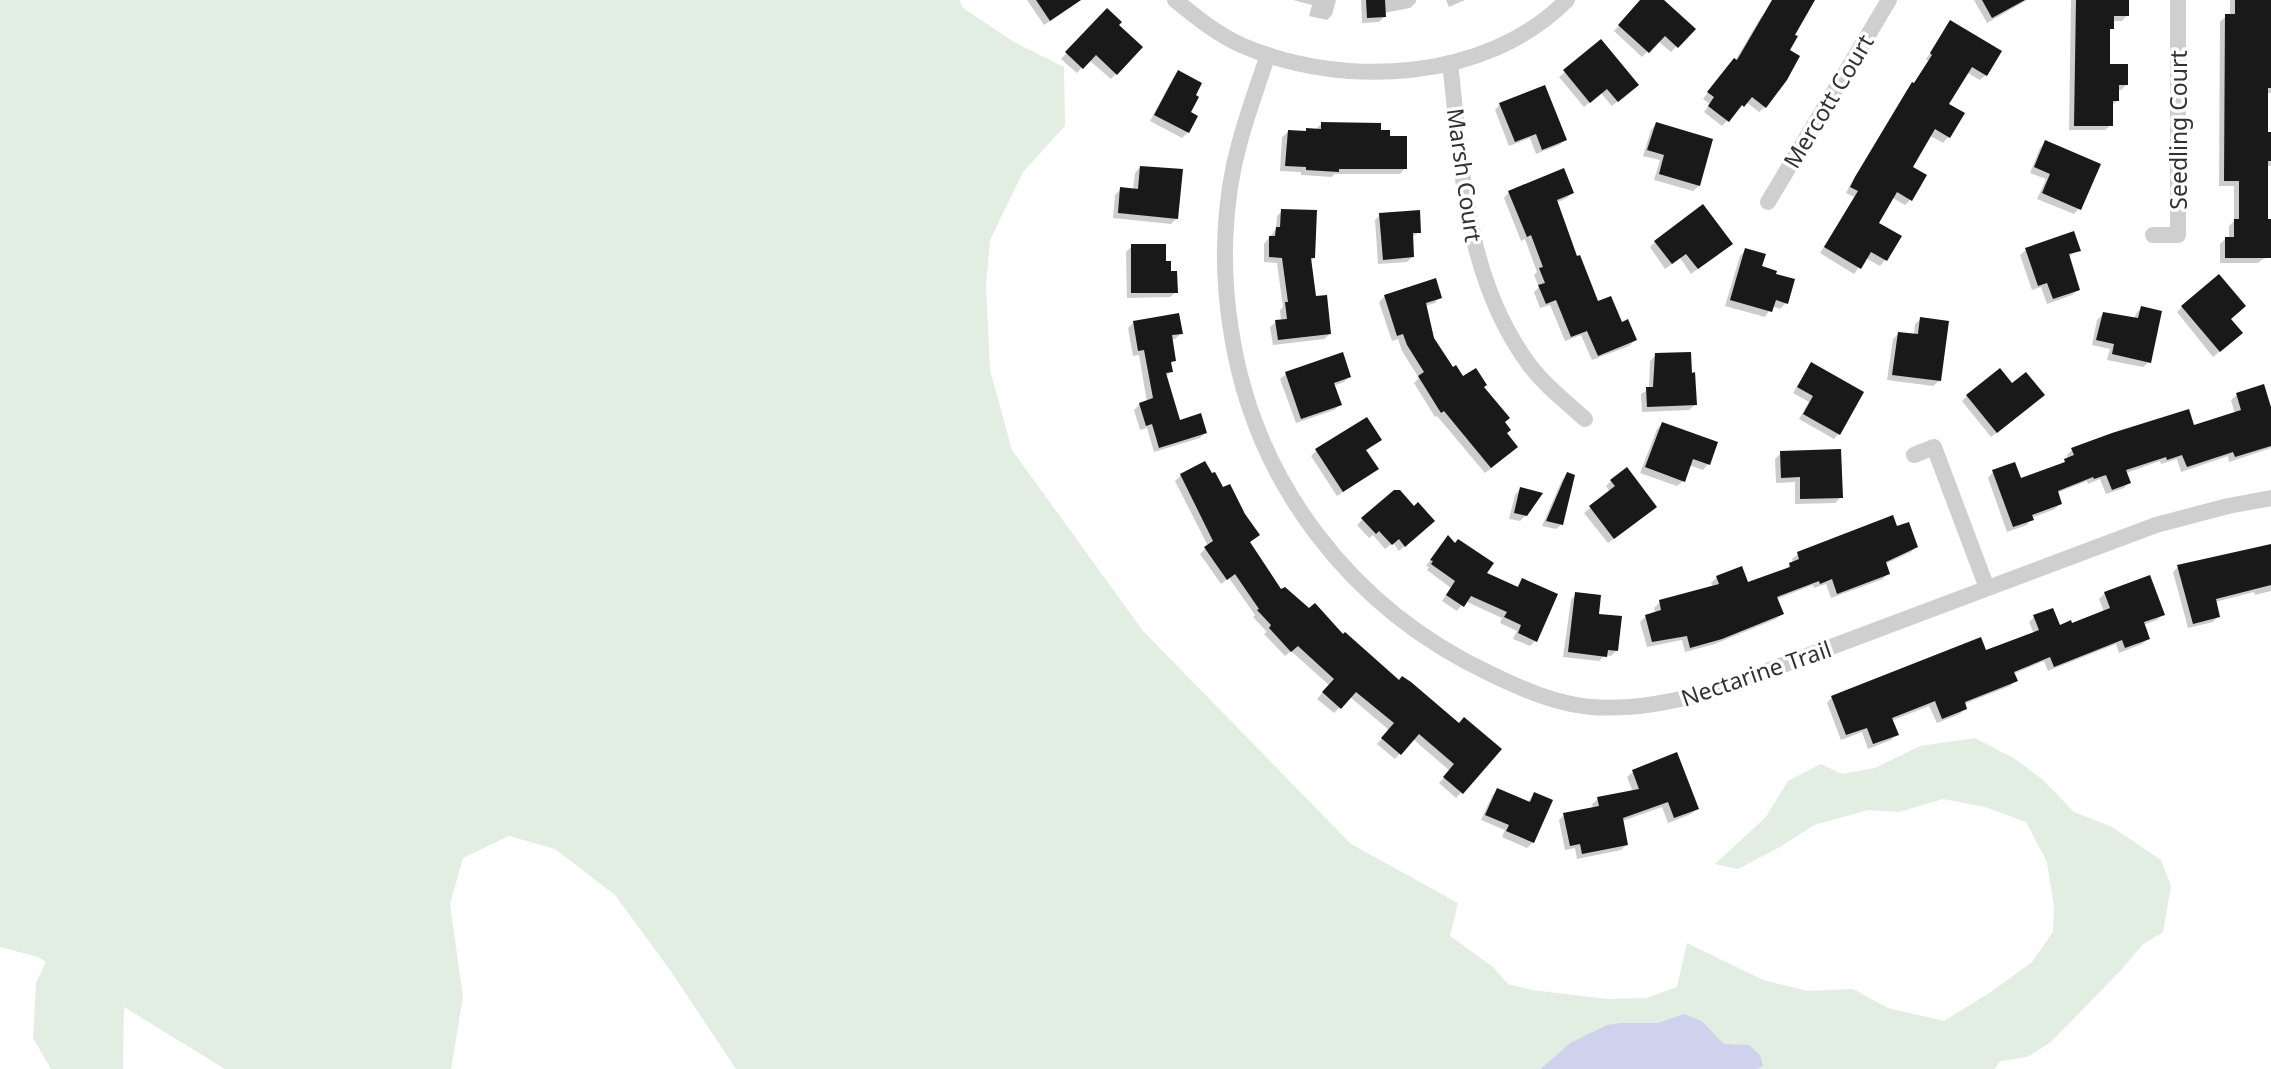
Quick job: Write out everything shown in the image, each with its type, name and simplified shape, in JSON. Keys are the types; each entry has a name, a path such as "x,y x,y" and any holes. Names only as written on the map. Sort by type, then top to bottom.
{"street":[{"path":"1175,0 1204,23 1239,44 1268,55 1326,69 1368,72 1411,69 1480,55 1506,44 1535,26 1567,0"},
{"name":"Mercott Court","path":"1768,202 1889,0"},
{"name":"Seedling Court","path":"2153,235 2178,235 2178,0"},
{"name":"Nectarine Trail","path":"1268,55 1239,142 1230,184 1226,224 1230,329 1251,416 1283,486 1307,523 1356,582 1424,637 1471,665 1520,688 1579,705 1624,708 1657,705 1711,692 2156,525 2271,498"},
{"name":"Marsh Court","path":"1450,63 1465,205 1477,256 1489,290 1508,332 1527,363 1544,383 1585,419"},
{"path":"1914,455 1934,447 1987,588"}],"shaded area":[{"path":"0,0 959,0 963,8 1014,42 1064,67 1065,126 1023,172 990,240 986,286 990,370 1012,450 1143,631 1351,844 1458,903 1450,936 1493,967 1508,984 1532,990 1607,999 1647,998 1677,987 1687,943 1763,980 1807,991 1853,989 1888,1008 1944,1021 2032,962 2053,932 2054,907 2047,862 2026,822 1985,807 1943,799 1899,812 1868,810 1814,825 1738,869 1715,864 1766,817 1788,781 1821,764 1842,774 1875,768 1920,746 1975,738 2015,759 2043,780 2074,812 2112,827 2161,860 2171,886 2163,932 2142,945 2051,1042 2027,1057 2000,1061 1995,1069 1757,1069 1763,1066 1724,1044 1702,1021 1684,1015 1658,1023 1621,1023 1570,1043 1540,1069 736,1069 670,970 615,895 555,849 509,836 463,858 450,904 463,997 451,1069 225,1069 124,1007 123,1069 51,1069 33,1038 36,983 46,962 38,957 0,947"}],"water":[{"path":"1684,1014 1702,1021 1724,1044 1749,1045 1760,1055 1763,1066 1757,1069 1540,1069 1570,1043 1607,1025 1658,1023"}],"building":[{"path":"1036,0 1081,0 1050,21"},
{"path":"1366,0 1385,0 1386,17 1367,18"},
{"path":"1640,0 1664,0 1696,29 1678,48 1665,36 1649,53 1618,25"},
{"path":"1772,0 1815,0 1795,35 1798,36 1790,50 1800,56 1787,80 1766,108 1752,97 1729,122 1708,106 1714,97 1707,92 1734,58 1737,60"},
{"path":"1982,0 2025,0 1992,18"},
{"path":"2076,0 2129,0 2129,16 2114,16 2114,29 2110,29 2110,64 2128,64 2128,85 2119,85 2119,101 2113,101 2113,126 2074,126"},
{"path":"2235,0 2271,0 2268,132 2271,132 2271,161 2268,161 2268,219 2271,219 2271,258 2225,258 2225,237 2234,237 2234,219 2239,219 2239,181 2224,181 2225,14 2235,14"},
{"path":"1107,8 1122,22 1119,25 1143,47 1117,75 1096,55 1083,69 1065,52"},
{"path":"1950,20 2002,51 1987,76 1972,67 1949,104 1965,113 1950,138 1935,129 1913,167 1927,175 1912,201 1897,192 1879,223 1902,236 1887,261 1871,252 1861,269 1824,247 1858,191 1850,187 1855,177 1912,82 1914,83 1932,55 1930,53"},
{"path":"1601,39 1639,85 1618,102 1607,89 1590,103 1563,70"},
{"path":"1178,70 1202,83 1196,95 1199,97 1191,112 1198,116 1189,133 1154,115"},
{"path":"1545,85 1567,140 1542,150 1536,134 1515,142 1499,103"},
{"path":"1321,122 1381,123 1381,130 1390,130 1390,136 1407,136 1407,169 1339,169 1339,172 1285,166 1288,130 1321,129"},
{"path":"1656,122 1713,139 1700,186 1659,174 1664,155 1647,150"},
{"path":"2045,140 2101,164 2081,210 2042,193 2050,174 2034,167"},
{"path":"1140,166 1183,169 1178,219 1118,213 1120,187 1138,189"},
{"path":"1564,168 1574,193 1557,200 1577,256 1580,255 1598,301 1611,296 1622,322 1628,319 1637,340 1598,356 1587,331 1571,337 1556,300 1546,304 1538,285 1545,283 1539,268 1543,267 1531,235 1527,237 1508,191"},
{"path":"1703,204 1733,244 1698,269 1686,254 1672,264 1654,241"},
{"path":"1281,209 1317,210 1315,258 1311,258 1316,296 1327,295 1331,334 1278,340 1275,320 1287,319 1285,302 1288,302 1282,258 1269,257 1269,236 1275,236 1276,227 1280,227"},
{"path":"1420,210 1421,233 1413,233 1414,257 1383,260 1379,213"},
{"path":"2074,231 2081,251 2069,254 2080,290 2053,299 2047,283 2038,286 2025,248"},
{"path":"1131,244 1166,244 1166,261 1171,261 1171,271 1177,271 1178,293 1131,293"},
{"path":"1745,248 1766,254 1762,266 1777,271 1776,274 1795,279 1788,304 1776,300 1772,312 1730,300"},
{"path":"2219,274 2246,306 2231,319 2243,333 2220,352 2181,306"},
{"path":"1436,278 1442,298 1426,303 1434,338 1453,367 1456,365 1463,376 1476,368 1487,385 1484,387 1510,418 1505,422 1511,430 1507,433 1518,447 1491,468 1444,411 1441,413 1418,376 1424,372 1403,334 1397,336 1384,295"},
{"path":"2141,306 2162,311 2151,363 2112,354 2114,344 2096,340 2103,312 2138,318"},
{"path":"1179,313 1183,334 1172,335 1176,361 1171,362 1173,372 1166,373 1180,420 1201,413 1207,433 1159,448 1152,424 1146,426 1139,403 1153,398 1144,350 1138,351 1133,321"},
{"path":"1920,317 1949,321 1941,381 1892,375 1898,332 1918,334"},
{"path":"1343,352 1351,377 1334,383 1342,405 1301,419 1285,372"},
{"path":"1691,352 1697,405 1647,407 1646,387 1653,387 1655,353"},
{"path":"1811,362 1864,392 1840,435 1803,414 1813,396 1797,387"},
{"path":"2000,368 2012,383 2026,372 2045,395 1997,433 1966,395"},
{"path":"2264,384 2271,407 2271,446 2235,457 2233,452 2187,467 2182,455 2167,460 2166,457 2126,470 2131,483 2112,490 2106,475 2094,479 2093,477 2058,491 2062,504 2032,515 2034,520 2013,527 1992,470 2015,462 2021,478 2065,462 2064,459 2074,455 2071,448 2189,409 2194,425 2241,410 2236,393"},
{"path":"1367,417 1382,440 1366,450 1379,469 1343,492 1315,449"},
{"path":"1662,422 1718,442 1710,465 1693,459 1685,482 1645,467"},
{"path":"1841,449 1843,498 1800,499 1800,477 1781,478 1780,451"},
{"path":"1205,461 1223,487 1230,484 1245,514 1260,535 1250,542 1281,589 1285,587 1309,608 1315,603 1343,634 1345,632 1399,680 1402,676 1411,682 1459,723 1464,717 1502,749 1463,794 1443,777 1454,764 1419,734 1401,755 1381,738 1394,723 1356,692 1341,709 1322,692 1334,679 1298,646 1291,652 1269,628 1271,625 1257,610 1259,609 1235,574 1227,580 1204,547 1213,541 1180,474"},
{"path":"1627,467 1657,507 1614,539 1589,506 1615,486 1610,480"},
{"path":"1567,472 1575,475 1563,525 1546,521"},
{"path":"1520,487 1543,493 1527,516 1514,513"},
{"path":"1394,490 1400,490 1414,506 1418,502 1435,521 1405,547 1399,539 1392,545 1379,531 1376,534 1361,518"},
{"path":"1893,515 1897,526 1909,522 1918,547 1886,562 1890,574 1837,594 1832,579 1820,584 1819,581 1777,597 1784,614 1722,639 1690,648 1687,636 1652,642 1645,615 1661,610 1659,600 1719,584 1716,576 1742,566 1748,582 1790,567 1789,563 1799,559 1797,552"},
{"path":"1448,535 1455,543 1458,539 1494,563 1487,573 1518,587 1522,578 1558,594 1537,642 1518,633 1521,625 1504,617 1507,612 1471,596 1464,607 1446,595 1455,581 1431,564 1433,561 1430,560"},
{"path":"2271,544 2271,585 2216,599 2220,617 2193,624 2177,565"},
{"path":"2150,575 2165,615 2144,622 2150,639 2125,648 2122,640 2054,667 2050,657 2014,672 2018,681 1965,702 1967,709 1942,719 1935,701 1892,718 1899,735 1873,744 1867,728 1846,735 1831,696 1981,637 1986,650 2039,630 2033,615 2053,608 2060,625 2071,620 2072,623 2110,608 2104,592"},
{"path":"1575,592 1601,595 1599,614 1622,616 1618,651 1608,650 1607,657 1568,652"},
{"path":"1677,752 1699,809 1674,818 1668,802 1623,818 1628,845 1582,854 1580,844 1570,846 1563,813 1599,806 1597,797 1639,789 1632,770"},
{"path":"1497,788 1530,802 1534,792 1553,800 1534,843 1506,831 1509,825 1485,815"}]}
